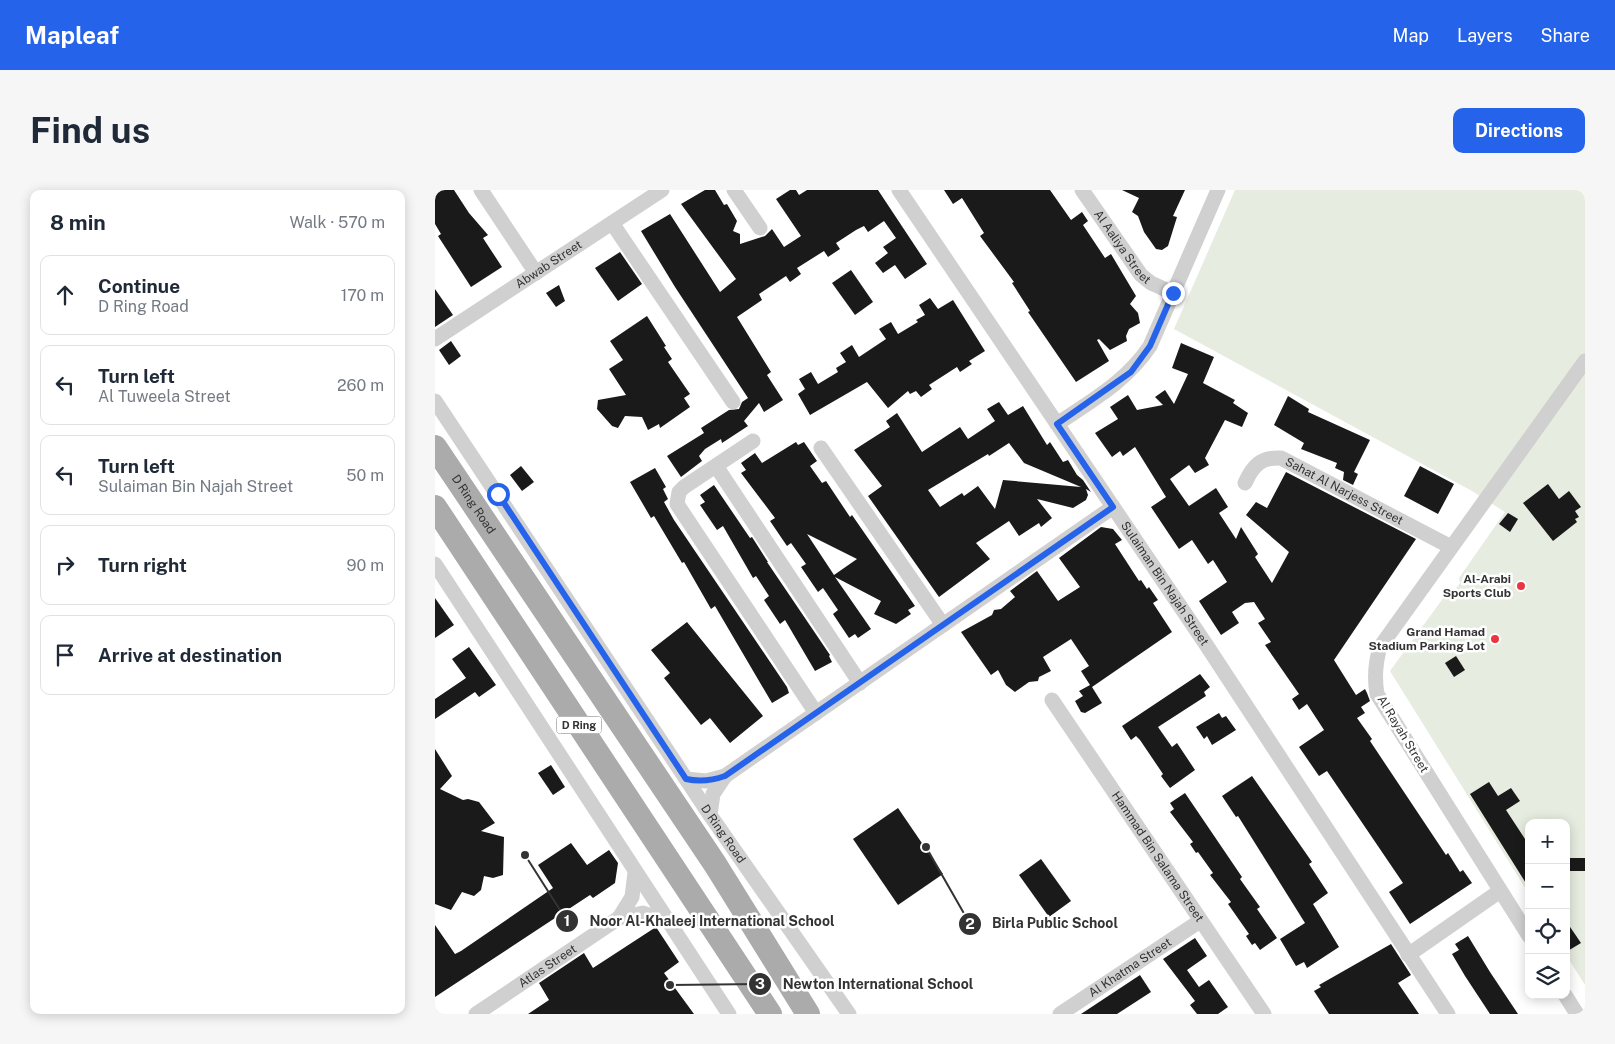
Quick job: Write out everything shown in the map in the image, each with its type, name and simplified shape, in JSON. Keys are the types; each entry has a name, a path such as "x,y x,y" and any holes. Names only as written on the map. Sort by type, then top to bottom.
{"main road":[{"name":"D Ring Road","path":"435,446 709,856 809,1014"},
{"name":"D Ring","path":"435,507 770,1014"}],"street":[{"path":"481,190 536,273"},
{"name":"Abwab Street","path":"436,340 663,190"},
{"path":"734,190 760,228"},
{"name":"Sulaiman Bin Najah Street","path":"899,190 1207,646 1447,1014"},
{"name":"Al Aaliya Street","path":"1082,190 1141,275 1156,286 1173,293"},
{"path":"1057,424 1131,372 1150,346 1219,190"},
{"path":"612,224 733,402"},
{"name":"Al Rayah Street","path":"1525,930 1377,694 1374,676 1380,646 1585,361"},
{"name":"D Ring Road","path":"435,400 686,779 849,1014"},
{"path":"753,441 679,492 677,504 816,713"},
{"path":"821,448 943,626"},
{"name":"Sahat Al Narjess Street","path":"1245,483 1252,468 1262,459 1281,458 1451,547"},
{"path":"716,466 860,683"},
{"path":"686,779 706,781 725,776 1113,507"},
{"path":"435,564 522,694 635,873 729,1014"},
{"name":"Hammad Bin Salama Street","path":"1052,700 1259,1012"},
{"path":"711,815 713,794 725,776"},
{"name":"Atlas Street","path":"619,918 632,897 635,873"},
{"path":"1408,955 1501,891"},
{"name":"Atlas Street","path":"476,1014 619,918 643,913 667,921"},
{"name":"Al Khatma Street","path":"1060,1014 1200,921"},
{"path":"1568,999 1577,1014"}],"shaded area":[{"name":"Al-Arabi Sports Club","path":"1235,190 1585,190 1585,985 1570,961 1570,819 1525,819 1525,888 1390,671 1444,597 1451,596 1460,583 1459,578 1505,512 1472,491 1174,329"}],"building":[{"path":"435,190 454,190 469,213 488,235 483,238 502,267 471,287 438,236 441,234 435,224"},
{"path":"705,190 715,190 724,205 727,204 737,221 733,231 740,234 740,244 765,236 772,229 784,247 801,236 776,199 790,190 796,190 799,195 807,190 878,190 927,264 905,279 895,265 883,273 875,263 888,253 883,247 896,238 884,221 868,232 864,226 856,230 836,243 840,249 828,257 824,251 797,268 801,274 790,282 786,276 759,294 762,300 737,317 771,372 767,375 783,400 764,412 759,403 744,421 748,426 722,443 721,439 705,449 699,456 702,461 681,477 667,456 704,433 701,428 729,410 739,409 742,402 748,398 675,287 641,231 670,214 720,292 736,279 681,204"},
{"path":"944,190 1050,190 1071,220 1082,212 1088,221 1083,225 1105,258 1111,254 1136,296 1130,304 1138,313 1140,323 1129,329 1126,336 1127,341 1110,350 1099,339 1097,340 1109,361 1076,382 1028,312 1030,311 1012,283 1014,282 980,236 984,233 962,198 953,204"},
{"path":"1122,190 1185,190 1173,216 1177,217 1168,246 1162,250 1156,249 1144,232 1138,216 1132,212 1139,198"},
{"path":"620,252 642,284 618,301 595,268"},
{"path":"851,270 873,302 855,315 832,283"},
{"path":"559,285 565,301 556,307 546,293"},
{"path":"435,289 453,315 435,327"},
{"path":"930,298 938,309 953,300 985,351 969,361 972,364 960,372 957,367 929,385 932,389 921,397 916,391 910,394 908,391 888,408 867,382 810,415 798,394 805,389 799,379 811,372 818,384 838,372 836,368 846,362 840,353 852,345 859,357 886,339 879,329 891,322 898,334 918,322 916,320 925,315 919,305"},
{"path":"647,316 672,359 668,362 690,394 684,398 690,407 660,428 659,424 648,430 642,417 625,416 618,428 612,426 597,409 598,400 626,395 609,369 623,360 610,341"},
{"path":"451,341 461,356 449,365 439,350"},
{"path":"1181,343 1214,357 1203,383 1235,400 1233,403 1248,413 1242,427 1225,420 1205,458 1209,465 1195,473 1189,465 1170,479 1189,506 1216,488 1228,507 1219,513 1236,539 1241,527 1258,554 1255,557 1272,583 1289,552 1246,515 1256,502 1267,508 1286,472 1416,539 1334,660 1356,695 1365,689 1367,693 1370,701 1361,707 1365,713 1357,718 1372,739 1370,741 1446,855 1448,853 1460,872 1463,870 1472,883 1410,924 1389,892 1403,883 1327,771 1319,776 1299,747 1324,730 1307,704 1299,710 1292,699 1299,694 1265,645 1271,642 1258,623 1265,619 1254,602 1245,603 1232,612 1239,623 1221,635 1199,601 1227,582 1213,560 1208,564 1192,540 1179,549 1151,507 1166,497 1135,447 1123,456 1120,451 1112,457 1095,433 1118,419 1110,407 1128,395 1137,410 1163,405 1155,397 1165,390 1174,404 1188,374 1172,368"},
{"path":"1288,396 1309,409 1308,412 1370,440 1354,472 1358,474 1353,485 1343,480 1344,472 1335,468 1337,463 1301,449 1304,443 1274,425"},
{"path":"999,402 1008,415 1023,406 1047,445 1050,442 1063,462 1068,460 1091,492 1086,489 1088,495 1086,500 1073,508 1037,499 1052,518 1041,527 1039,523 1019,536 1009,521 976,543 990,559 939,597 868,496 882,486 854,450 890,427 886,421 897,413 922,452 960,427 968,439 995,421 987,409","holes":["1009,443 1024,463 1081,487 1003,480 995,509 978,486 964,496 962,493 940,507 928,490"]},
{"path":"796,442 798,445 804,442 817,461 810,466 822,483 826,481 850,517 852,515 915,606 908,610 911,614 896,624 874,614 881,601 835,577 871,629 858,638 855,634 849,638 833,614 838,610 823,588 818,592 801,567 806,564 791,543 787,546 770,521 775,518 741,473 746,470 741,463 755,453 762,463","holes":["807,534 857,559 834,575"]},
{"path":"521,466 534,482 522,491 510,475"},
{"path":"1420,466 1454,484 1438,514 1404,496"},
{"path":"655,468 666,487 663,489 668,499 664,502 674,520 787,687 789,693 772,703 715,606 711,609 684,562 682,563 654,516 651,518 630,482"},
{"path":"1548,484 1559,499 1569,491 1581,507 1575,511 1579,517 1575,519 1577,522 1553,541 1523,503"},
{"path":"714,485 750,538 752,537 830,655 832,662 815,671 785,620 780,624 764,600 769,596 756,576 753,578 723,526 717,530 700,505 705,502 700,495"},
{"path":"1508,513 1518,519 1510,532 1499,524"},
{"path":"1101,527 1113,529 1122,540 1115,544 1139,581 1141,580 1147,589 1149,587 1158,600 1153,603 1172,632 1092,687 1102,703 1085,713 1081,712 1075,701 1083,696 1079,691 1090,685 1081,671 1089,666 1071,639 1043,657 1051,671 1039,677 1038,681 1029,682 1015,692 1006,685 998,670 991,675 961,632 992,615 994,610 1001,609 1015,597 1010,591 1037,571 1058,601 1080,587 1059,558"},
{"path":"435,598 454,625 435,638"},
{"path":"687,622 763,716 730,743 710,718 701,725 664,678 670,673 651,650"},
{"path":"469,647 496,685 479,697 475,692 435,719 435,699 466,678 452,659"},
{"path":"1456,656 1465,670 1454,677 1445,663"},
{"path":"1200,674 1210,687 1204,692 1206,696 1158,727 1172,747 1177,743 1195,770 1170,788 1140,740 1136,736 1131,740 1122,726"},
{"path":"1219,713 1222,718 1226,716 1236,730 1212,745 1207,736 1204,739 1196,727"},
{"path":"435,749 452,776 440,789 463,800 468,799 479,802 495,823 481,831 504,837 503,875 493,878 484,876 481,890 474,896 462,892 451,910 435,904"},
{"path":"551,765 565,787 553,795 538,773"},
{"path":"1252,776 1312,862 1309,864 1328,893 1313,904 1339,947 1307,968 1304,962 1296,966 1280,939 1305,923 1238,816 1236,817 1222,796"},
{"path":"1489,782 1498,796 1511,788 1520,801 1506,810 1525,839 1525,882 1470,794"},
{"path":"1185,793 1242,877 1240,879 1260,907 1257,909 1277,938 1260,950 1255,943 1252,945 1246,936 1249,934 1228,904 1231,902 1210,875 1213,873 1198,852 1196,853 1190,844 1193,842 1170,812 1174,809 1170,803"},
{"path":"898,808 943,874 898,905 853,839"},
{"path":"571,843 587,865 609,850 618,863 615,883 593,898 590,895 435,997 435,925 455,954 461,951 553,888 538,865"},
{"path":"1570,858 1585,858 1585,871 1570,871"},
{"path":"1041,859 1071,901 1049,917 1019,875"},
{"path":"656,927 679,962 664,973 694,1014 528,1014 549,1000 539,983 584,953 593,968"},
{"path":"1570,927 1581,943 1570,950"},
{"path":"1468,936 1518,1014 1490,1014 1465,976 1452,954 1459,950 1455,944"},
{"path":"1195,938 1207,956 1187,970 1199,987 1209,980 1228,1007 1218,1014 1197,1014 1190,1005 1195,1001 1163,959"},
{"path":"1391,944 1411,975 1398,983 1419,1014 1329,1014 1314,991 1321,987 1319,985"},
{"path":"1140,975 1151,992 1117,1014 1081,1014"}],"place":[{"name":"Al-Arabi Sports Club","path":"1521,586"},
{"name":"Grand Hamad Stadium Parking Lot","path":"1495,639"},
{"name":"Birla Public School","path":"926,847"},
{"name":"Noor Al-Khaleej International School","path":"525,855"},
{"name":"Newton International School","path":"670,985"}],"route":[{"path":"498,494 686,779 696,781 716,779 725,776 1113,507 1057,424 1131,372 1150,346 1173,293"}]}
